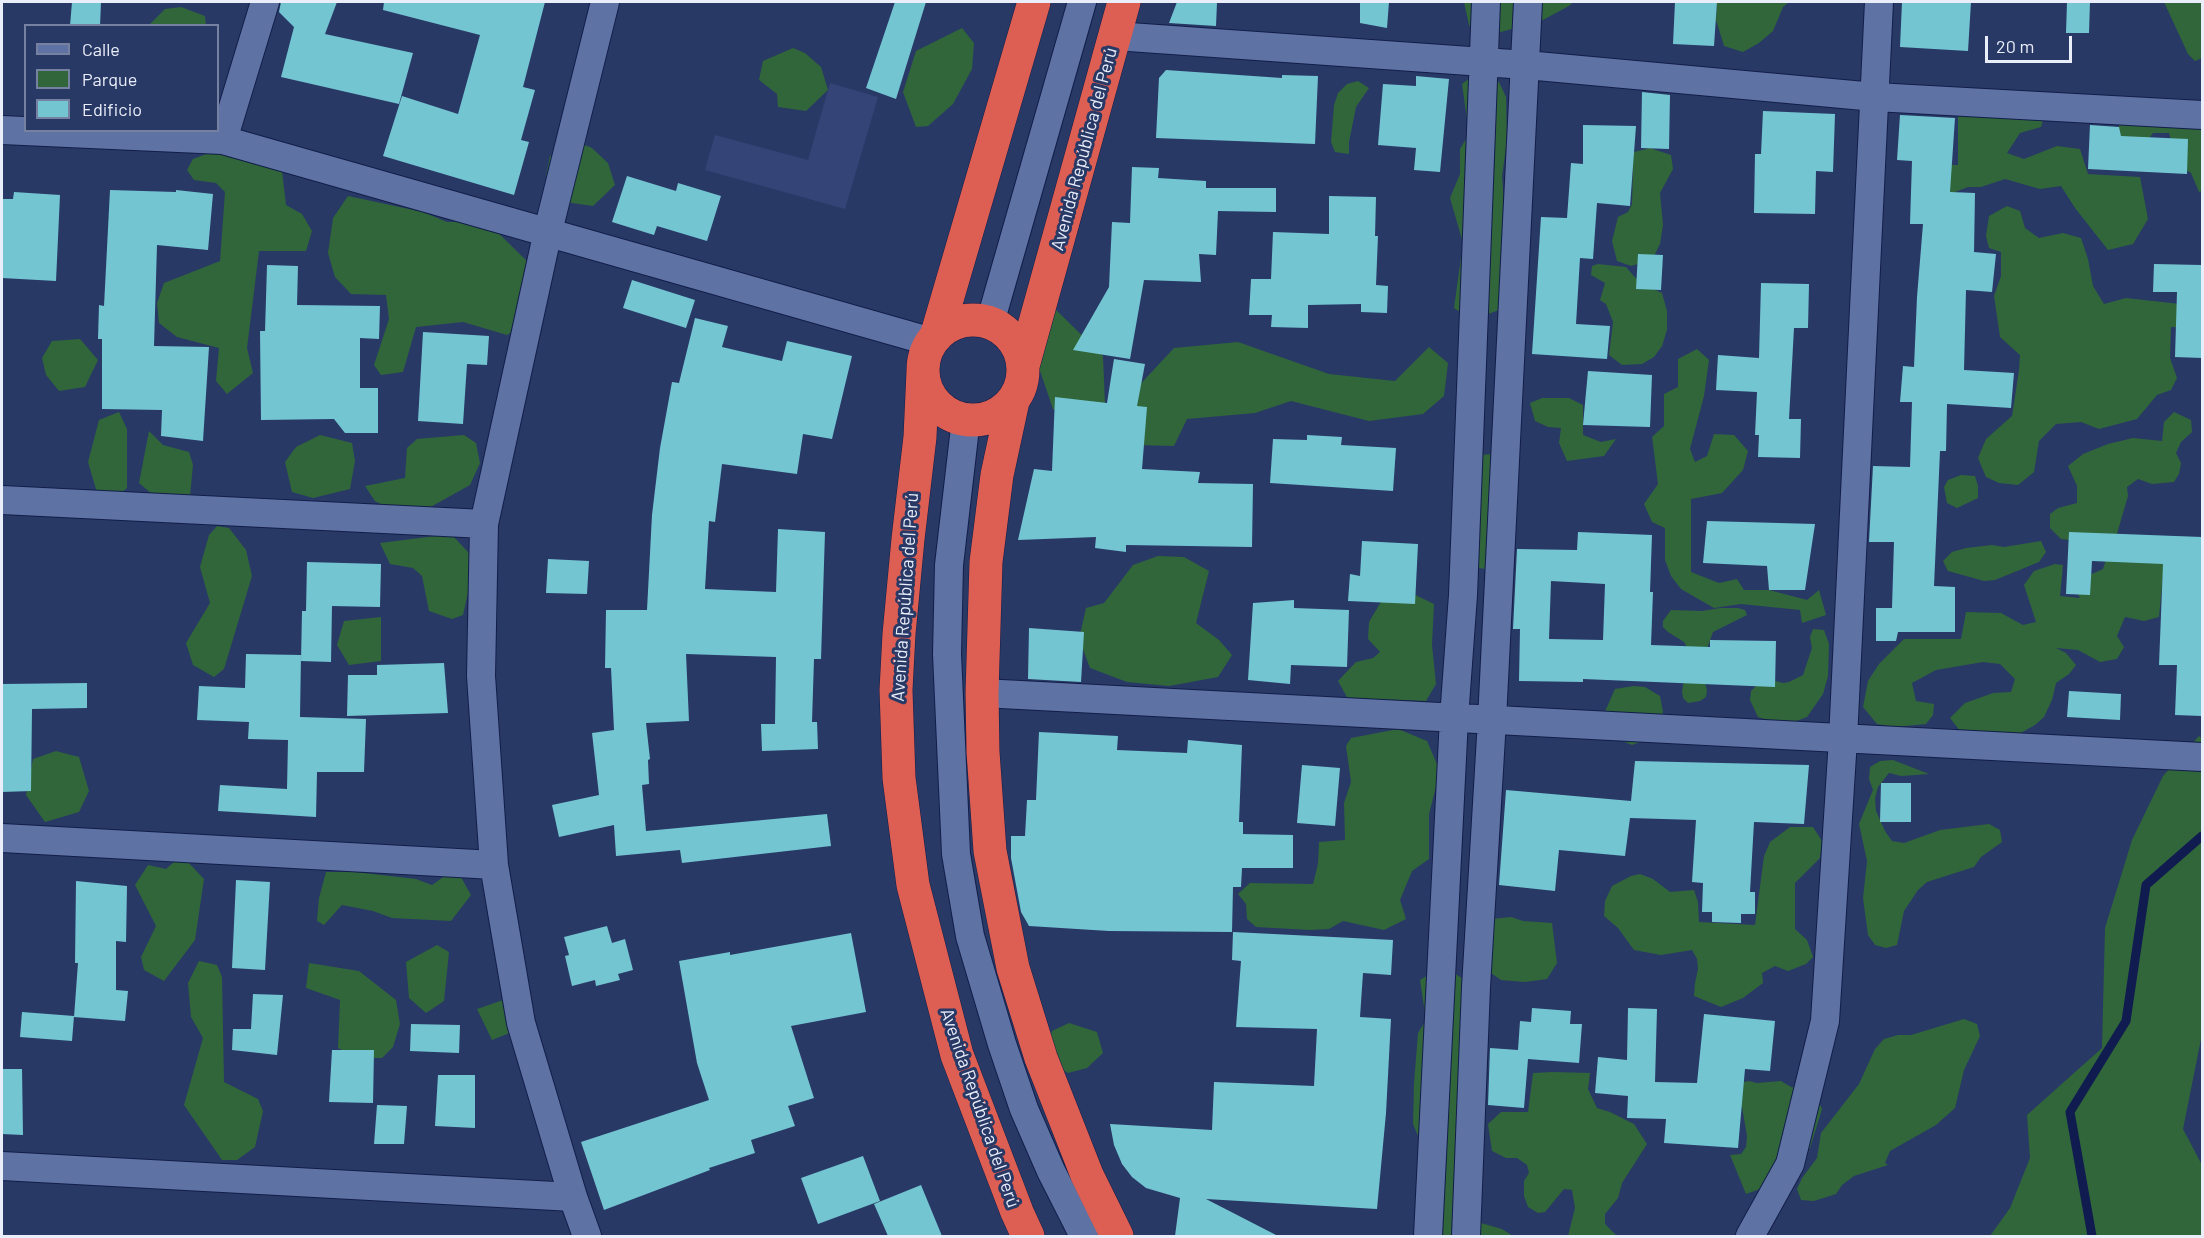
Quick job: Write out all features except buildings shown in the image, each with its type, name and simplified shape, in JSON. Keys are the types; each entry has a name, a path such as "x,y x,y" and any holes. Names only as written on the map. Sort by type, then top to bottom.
{"highway":[{"name":"Avenida República del Perú","path":"1028,1236 1012,1202 954,1044 914,885 899,778 896,690 908,539 930,350 1034,2"},
{"name":"Avenida República del Perú","path":"1023,366 1124,2"},
{"path":"975,320 990,323 1002,329 1013,339 1020,352 1023,366 1019,390 1013,400 1001,411 988,418 957,418 943,410 933,400 925,386 930,350 947,327 975,320"},
{"path":"1013,400 998,475 987,552 982,693 990,851 1013,968 1041,1058 1087,1175 1118,1236"}],"street":[{"path":"223,140 265,2"},
{"path":"587,1236 573,1197 521,1023 494,865 481,676 484,524 548,231 605,2"},
{"path":"990,323 1082,2"},
{"path":"1428,1236 1454,718 1463,595 1486,2"},
{"path":"1466,1236 1476,987 1492,720 1528,2"},
{"path":"1750,1236 1790,1164 1825,1021 1843,739 1879,2"},
{"path":"1114,36 1526,65 1875,97 2202,115"},
{"path":"2,130 24,131"},
{"path":"46,132 223,140 548,231 930,350"},
{"path":"966,419 949,565 947,654 956,854 970,936 1006,1055 1024,1108 1051,1171 1084,1236"},
{"path":"2,500 484,524"},
{"path":"982,693 2202,757"},
{"path":"2,838 494,865"},
{"path":"2,1166 573,1197"}],"shaded area":[{"path":"830,83 878,97 845,209 705,170 715,135 808,160"}],"green space":[{"path":"1464,2 1573,2 1539,22 1489,35 1475,33 1469,25"},
{"path":"1717,2 1789,2 1783,7 1773,31 1759,43 1743,52 1724,46 1716,20"},
{"path":"2164,2 2202,2 2202,58 2195,61 2188,54"},
{"path":"181,7 205,16 206,24 150,24 165,9"},
{"path":"962,28 974,43 972,69 953,104 928,126 916,127 903,92 916,51"},
{"path":"793,48 805,53 821,67 828,90 806,111 778,107 777,94 759,80 763,61"},
{"path":"1471,77 1499,82 1506,97 1507,141 1502,176 1504,203 1499,310 1472,320 1454,308 1463,243 1450,198 1460,174 1460,149 1469,134 1462,84"},
{"path":"1358,81 1369,88 1356,107 1349,154 1335,152 1331,142 1334,105 1338,93 1347,84"},
{"path":"2121,102 2202,105 2202,191 2199,192 2191,173 2178,165 2169,133 2153,133 2145,144 2118,136"},
{"path":"1958,107 2045,114 2041,127 2020,133 2007,153 2024,159 2057,146 2080,149 2088,174 2140,177 2148,219 2133,244 2108,250 2061,186 2040,189 2005,179 1981,187 1968,187 1947,195 1926,164 1958,165"},
{"path":"580,143 592,148 608,163 615,185 593,206 565,202 564,189 546,176 550,156"},
{"path":"1650,148 1671,155 1673,169 1660,193 1663,225 1660,244 1652,260 1631,266 1617,261 1612,241 1618,217 1628,212 1632,204 1633,168 1623,163 1630,153"},
{"path":"217,150 282,171 286,205 302,214 312,231 306,251 259,251 247,348 253,373 227,394 216,381 219,348 177,337 159,323 157,303 164,283 220,261 225,192 216,183 194,180 187,170 193,159"},
{"path":"348,196 423,212 447,222 486,221 531,265 526,324 507,335 463,322 416,327 403,372 381,375 374,365 389,319 386,295 351,294 335,277 328,253 333,218"},
{"path":"2007,206 2020,211 2025,228 2039,238 2063,233 2081,238 2093,286 2104,304 2126,298 2198,306 2194,328 2171,327 2170,358 2177,378 2171,390 2157,395 2137,419 2099,429 2081,422 2056,424 2039,441 2034,472 2018,485 1999,483 1986,477 1978,458 1986,439 2012,416 2019,370 2020,355 2000,337 1994,296 2001,276 2001,252 1989,248 1986,236 1989,216"},
{"path":"1598,264 1626,267 1640,283 1662,293 1667,311 1667,330 1662,346 1654,357 1642,364 1622,365 1609,355 1613,322 1606,304 1600,300 1605,283 1591,275 1592,266"},
{"path":"1052,306 1103,356 1105,405 1132,393 1174,348 1238,342 1329,374 1395,381 1429,347 1448,363 1444,396 1423,414 1369,421 1291,401 1255,413 1187,419 1174,446 1137,445 1071,420 1053,409 1038,365"},
{"path":"80,339 98,360 85,387 59,391 46,375 42,358 52,341"},
{"path":"1697,349 1709,360 1704,396 1690,449 1695,462 1707,456 1714,434 1734,435 1748,451 1743,470 1722,493 1691,499 1691,572 1719,583 1737,579 1744,590 1769,590 1807,600 1819,590 1826,615 1802,623 1800,610 1741,604 1714,608 1681,589 1671,576 1665,560 1665,528 1652,522 1644,504 1658,484 1652,437 1664,426 1664,394 1678,387 1678,359"},
{"path":"1542,398 1569,398 1583,405 1583,435 1601,442 1616,439 1604,456 1567,461 1559,443 1561,428 1548,427 1535,421 1530,403"},
{"path":"119,412 127,429 127,488 114,500 98,496 88,462 99,420"},
{"path":"2174,412 2191,420 2192,432 2181,442 2176,453 2181,463 2179,474 2174,482 2152,484 2138,479 2127,487 2128,496 2116,537 2095,543 2061,539 2050,528 2050,514 2058,508 2077,503 2077,486 2068,466 2083,454 2108,444 2133,438 2162,441 2164,422"},
{"path":"149,431 163,445 189,452 193,465 190,496 165,505 139,483"},
{"path":"320,435 352,443 355,461 350,489 313,498 292,492 285,462 296,447"},
{"path":"464,435 476,443 480,463 470,485 409,519 375,501 365,486 405,478 407,448 417,439"},
{"path":"1493,454 1487,569 1469,567 1469,456"},
{"path":"1961,475 1975,476 1978,498 1957,508 1947,503 1944,487 1948,480"},
{"path":"217,526 229,528 246,550 252,576 224,669 214,677 193,665 186,643 210,603 200,567 209,535"},
{"path":"451,534 470,554 474,566 463,615 452,619 429,611 422,576 413,568 390,564 380,543"},
{"path":"2041,541 2046,552 2039,562 1995,580 1984,581 1948,571 1943,561 1952,552 1966,548 1992,545 2004,547"},
{"path":"2109,550 2165,554 2159,617 2144,621 2125,617 2117,636 2124,647 2117,659 2100,662 2078,650 2056,648 2066,653 2076,665 2069,674 2056,683 2052,700 2044,717 2035,725 2019,734 1964,736 1950,718 1965,703 1993,693 2011,692 2015,679 2000,664 1983,662 1936,670 1912,683 1916,701 1934,704 1933,715 1926,724 1894,727 1877,724 1863,707 1868,681 1879,664 1904,639 1961,639 1966,612 2001,613 2023,625 2036,622 2024,585 2034,571 2055,564 2063,565 2060,596 2080,598 2075,589 2083,578 2103,569"},
{"path":"1158,556 1184,557 1209,571 1196,623 1219,640 1232,655 1218,677 1169,686 1127,682 1090,668 1079,639 1086,608 1104,603 1133,565"},
{"path":"1403,589 1434,604 1432,645 1436,684 1426,701 1375,699 1352,706 1338,681 1356,662 1373,658 1380,652 1368,639 1369,622 1385,595"},
{"path":"1738,608 1745,610 1747,615 1713,632 1704,657 1706,697 1700,701 1688,703 1683,698 1682,691 1689,651 1684,642 1663,627 1663,621 1671,610 1702,611"},
{"path":"381,617 381,661 349,665 337,645 344,621"},
{"path":"1813,629 1824,630 1829,644 1828,676 1823,694 1807,717 1794,722 1775,722 1758,717 1750,700 1751,691 1760,682 1771,680 1783,683 1803,675 1812,648 1810,637"},
{"path":"1645,687 1660,696 1663,712 1659,727 1648,739 1632,745 1618,739 1603,716 1615,689"},
{"path":"1398,729 1427,741 1440,771 1429,814 1429,859 1412,871 1400,900 1406,919 1384,930 1343,921 1329,929 1256,927 1247,919 1246,904 1238,894 1250,883 1313,884 1318,864 1319,842 1345,840 1344,803 1351,782 1346,746 1351,738"},
{"path":"2199,736 2202,739 2202,1034 2183,1129 2202,1165 2202,1236 1990,1236 2010,1208 2030,1158 2027,1115 2102,1048 2105,928 2132,840 2163,776"},
{"path":"56,751 79,757 89,791 79,812 45,822 26,795 33,759"},
{"path":"1893,760 1929,774 1901,776 1889,773 1878,787 1875,798 1876,811 1892,841 1904,843 1940,830 1989,824 2000,830 2002,842 1981,857 1974,867 1927,882 1918,890 1904,911 1897,945 1886,948 1875,945 1868,935 1863,898 1867,861 1859,824 1873,790 1869,779 1870,767 1880,761"},
{"path":"1790,827 1813,827 1822,841 1820,858 1795,883 1795,929 1807,940 1813,957 1806,964 1788,971 1775,966 1762,973 1763,983 1743,998 1721,1007 1694,996 1698,969 1697,959 1692,950 1661,955 1634,950 1618,928 1604,916 1605,901 1612,886 1640,874 1653,879 1670,892 1694,890 1698,902 1699,922 1755,925 1764,856 1770,842"},
{"path":"175,861 187,861 204,879 195,940 164,981 144,970 141,957 156,926 135,885 148,865 166,869"},
{"path":"456,868 471,895 451,921 392,918 373,911 342,905 324,925 317,921 319,898 326,872 355,872 416,879 432,885"},
{"path":"1511,917 1523,921 1552,923 1557,963 1547,979 1525,982 1501,980 1488,971 1492,919"},
{"path":"437,945 449,952 444,1001 426,1013 409,998 406,962"},
{"path":"199,961 217,965 222,977 224,1082 258,1099 263,1111 255,1147 237,1160 222,1160 184,1105 203,1038 191,1017 188,983"},
{"path":"309,963 359,971 396,1000 400,1024 393,1047 382,1058 358,1058 338,1048 340,1000 306,988"},
{"path":"1443,966 1476,987 1481,1223 1502,1229 1513,1236 1429,1236 1427,1157 1413,1124 1414,1083 1418,1033 1426,1020 1420,980"},
{"path":"506,999 512,1032 492,1040 477,1009"},
{"path":"1964,1019 1977,1024 1980,1036 1964,1070 1955,1108 1936,1125 1890,1151 1885,1163 1888,1165 1854,1176 1842,1185 1836,1194 1814,1201 1801,1200 1797,1189 1817,1158 1821,1133 1859,1084 1875,1049 1884,1039 1898,1035 1911,1035"},
{"path":"1069,1023 1097,1032 1103,1053 1087,1068 1068,1073 1052,1064 1046,1049 1052,1031"},
{"path":"1533,1073 1590,1073 1588,1089 1597,1108 1634,1124 1647,1144 1622,1183 1618,1198 1605,1214 1605,1224 1617,1236 1568,1236 1575,1208 1572,1190 1564,1189 1545,1212 1538,1213 1528,1207 1524,1196 1524,1181 1529,1173 1527,1165 1517,1158 1506,1158 1492,1151 1488,1124 1501,1112 1528,1112"},
{"path":"1749,1081 1757,1083 1781,1081 1791,1087 1804,1088 1816,1095 1822,1109 1810,1148 1763,1188 1746,1194 1730,1155 1741,1154 1746,1147 1747,1136 1742,1107 1700,1106 1725,1086"}],"waterway":[{"path":"2092,1236 2070,1112 2126,1021 2146,885 2202,836"}]}
